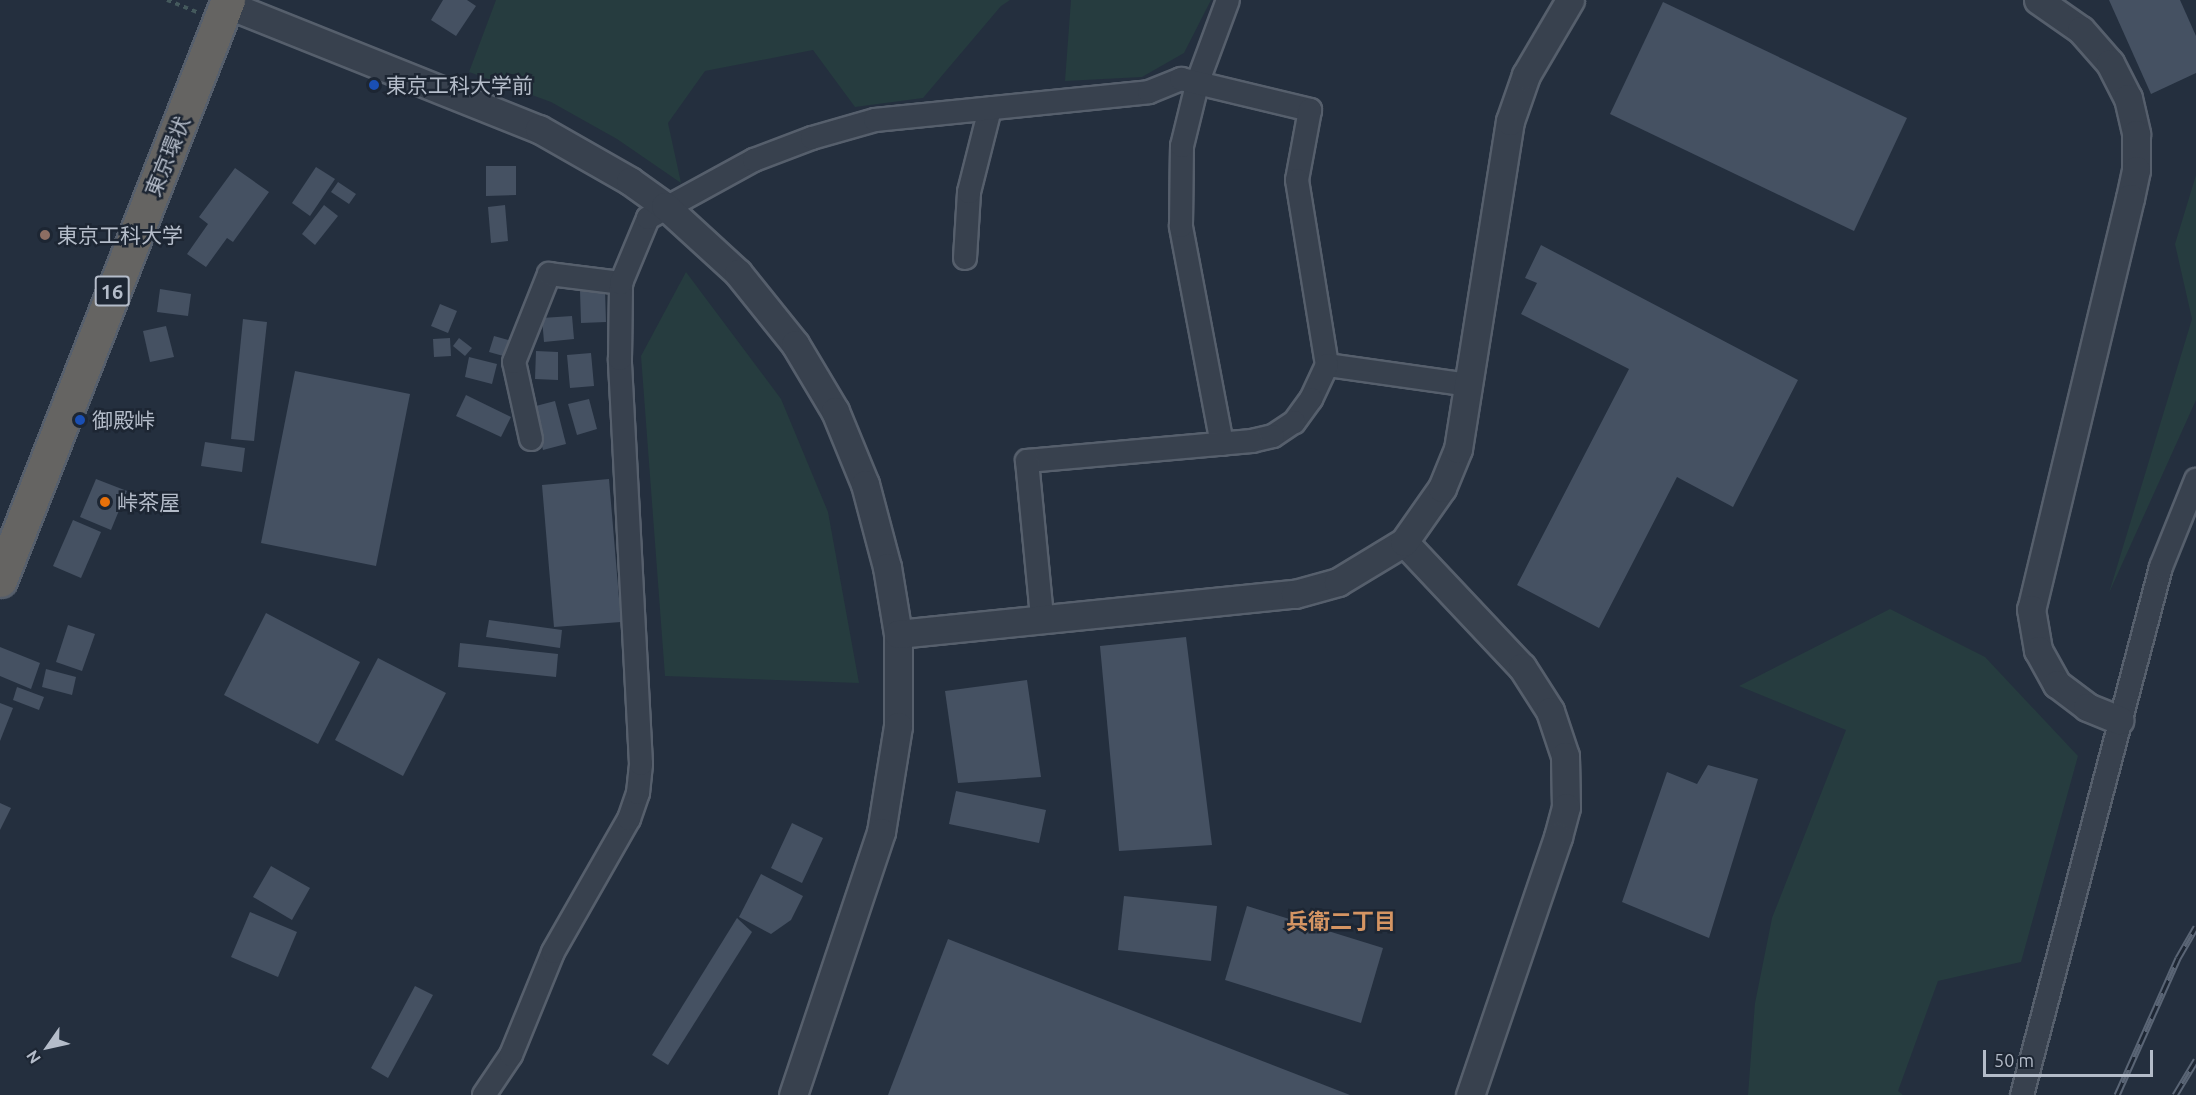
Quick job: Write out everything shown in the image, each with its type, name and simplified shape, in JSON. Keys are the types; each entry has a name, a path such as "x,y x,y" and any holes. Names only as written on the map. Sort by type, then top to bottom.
{"highway":[{"name":"東京環状","path":"0,579 217,4"}],"street":[{"path":"1222,444 1181,226 1182,146 1198,81 1227,0"},
{"path":"898,634 1295,594 1338,582 1404,542 1452,470 1470,385 1510,121 1530,66 1570,0"},
{"path":"2038,0 2081,30 2110,63 2128,98 2136,134 2136,170 2130,198 2031,609 2038,650 2057,684 2087,707 2120,720"},
{"path":"217,4 539,129 596,159 665,206 738,273 767,307 835,411 866,484 878,527 898,634 898,726 887,808 793,1095"},
{"path":"484,1095 511,1055 553,952 630,819 638,794 641,764 620,359 621,283 648,218 665,206 754,160 812,138 874,120 1149,92 1181,79 1198,81 1215,89 1310,110 1297,180 1327,365 1311,399 1294,422 1273,436 1222,444 1027,461 1042,618"},
{"path":"965,258 969,192 990,109"},
{"path":"531,439 514,362 549,274 621,283"},
{"path":"1327,365 1470,385"},
{"path":"2022,1095 2161,567 2196,480"},
{"path":"1404,542 1522,667 1550,711 1565,756 1566,807 1558,837 1470,1095"}],"path":[{"path":"166,0 217,4"}],"green space":[{"path":"496,0 1010,0 1001,6 923,98 855,107 813,50 705,71 668,123 681,183 617,139 551,102 469,72"},
{"path":"1071,0 1211,0 1184,53 1142,77 1065,81"},
{"path":"2196,175 2196,400 2109,593 2192,319 2175,244"},
{"path":"686,272 781,399 828,512 859,683 665,676 641,356"},
{"path":"1890,609 1985,657 2078,756 2021,962 1938,981 1898,1091 1903,1095 1748,1095 1755,1003 1772,918 1846,730 1739,686"}],"building":[{"path":"443,0 467,0 476,6 456,36 431,20"},
{"path":"2109,0 2180,0 2196,36 2196,73 2151,94"},
{"path":"1663,2 1907,118 1854,231 1610,114"},
{"path":"486,166 516,166 516,195 486,196"},
{"path":"316,167 335,179 310,216 292,203"},
{"path":"235,168 269,192 233,242 227,238 206,267 187,254 208,224 199,217"},
{"path":"338,182 356,194 349,204 331,192"},
{"path":"324,205 338,216 315,245 302,234"},
{"path":"505,205 508,241 491,243 488,207"},
{"path":"1541,245 1798,380 1733,507 1677,477 1599,628 1517,585 1629,369 1521,314 1537,283 1525,278"},
{"path":"160,289 191,294 188,316 157,312"},
{"path":"580,291 605,291 606,322 581,323"},
{"path":"440,304 457,311 448,333 431,326"},
{"path":"572,316 574,339 544,342 542,318"},
{"path":"243,319 267,322 254,441 231,439"},
{"path":"166,326 174,357 150,362 143,331"},
{"path":"494,336 512,341 507,357 489,352"},
{"path":"450,338 451,356 434,357 433,339"},
{"path":"459,338 472,348 465,356 453,346"},
{"path":"536,351 558,352 558,380 535,379"},
{"path":"591,353 594,386 570,388 567,355"},
{"path":"469,357 497,364 492,384 465,377"},
{"path":"295,371 410,394 376,566 261,543"},
{"path":"466,395 511,417 501,437 456,416"},
{"path":"589,399 597,429 577,435 568,404"},
{"path":"555,401 566,444 543,450 532,407"},
{"path":"205,442 245,448 242,472 201,466"},
{"path":"96,479 127,491 111,530 80,517"},
{"path":"609,479 621,622 554,627 542,485"},
{"path":"73,520 101,532 81,578 53,566"},
{"path":"266,613 360,662 318,744 224,695"},
{"path":"489,620 562,630 560,648 486,637"},
{"path":"68,625 95,634 82,671 56,662"},
{"path":"1186,637 1212,845 1119,851 1100,646"},
{"path":"460,643 558,654 556,677 458,667"},
{"path":"0,647 40,663 31,689 0,676"},
{"path":"378,658 446,693 403,776 335,740"},
{"path":"46,669 76,677 72,695 42,687"},
{"path":"1027,680 1041,777 958,783 945,691"},
{"path":"17,687 44,697 39,710 13,700"},
{"path":"0,703 13,708 0,741"},
{"path":"1708,765 1758,779 1709,938 1622,902 1667,772 1697,784"},
{"path":"956,791 1046,810 1039,843 949,824"},
{"path":"0,803 11,808 0,830"},
{"path":"792,823 823,838 802,883 771,868"},
{"path":"271,866 310,888 292,920 253,897"},
{"path":"761,874 803,896 791,920 771,934 739,917"},
{"path":"1124,896 1217,906 1211,961 1118,950"},
{"path":"1247,906 1383,948 1361,1023 1225,980"},
{"path":"250,912 297,932 278,977 231,957"},
{"path":"737,918 752,932 668,1065 652,1055"},
{"path":"948,939 1350,1095 888,1095"},
{"path":"415,986 433,995 388,1078 371,1068"}],"railway":[{"path":"2117,1095 2178,958 2196,927"},
{"path":"2175,1095 2196,1060"}],"place":[{"name":"東京工科大学前","path":"374,85"},
{"name":"東京工科大学","path":"45,235"},
{"name":"御殿峠","path":"80,420"},
{"name":"峠茶屋","path":"105,502"}],"district":[{"name":"兵衛二丁目","path":"1341,921"}]}
